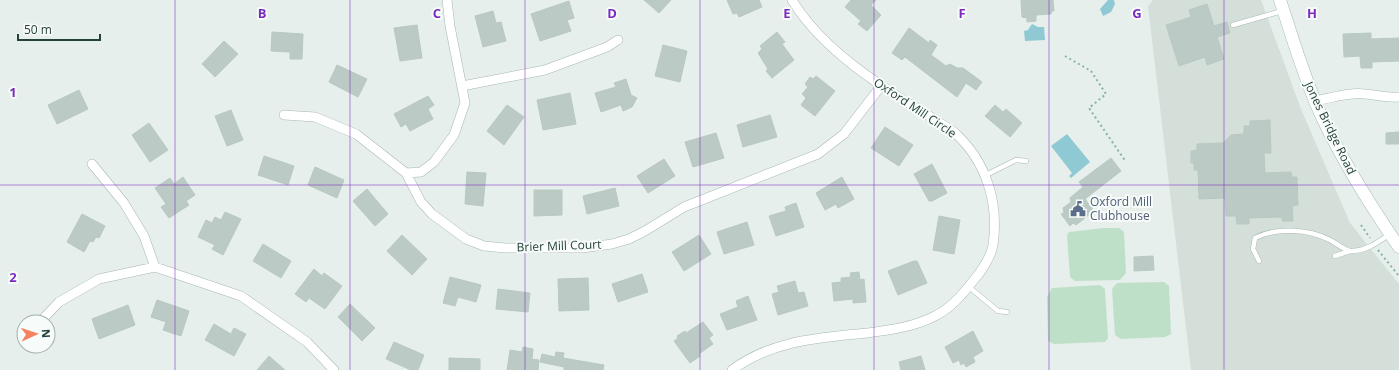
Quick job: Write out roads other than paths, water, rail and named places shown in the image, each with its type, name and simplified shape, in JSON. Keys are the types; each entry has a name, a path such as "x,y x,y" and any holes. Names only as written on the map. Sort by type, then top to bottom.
{"main road":[{"name":"Jones Bridge Road","path":"1282,5 1302,69 1315,101 1343,159 1370,206 1399,247"}],"street":[{"path":"406,173 421,172 434,162 454,135 465,103 450,26 447,0"},
{"name":"Oxford Mill Circle","path":"732,370 777,346 805,339 894,330 919,324 954,303 980,273 993,247 995,224 992,197 986,175 970,149 955,133 881,86 842,55 813,29 802,16 792,0"},
{"path":"462,86 545,70 607,47 618,40"},
{"name":"Brier Mill Court","path":"284,115 315,117 356,134 406,173 421,202 432,214 466,239 484,246 504,248 582,248 612,244 645,231 684,207 697,201 818,154 844,134 881,86"},
{"path":"1315,101 1350,94 1366,94 1384,98 1399,97"},
{"path":"92,164 124,203 144,236 155,267"},
{"path":"48,314 59,302 99,279 155,267 241,296 307,342 334,370"}],"lane":[{"path":"1233,25 1282,5"},
{"path":"986,175 1016,160 1026,161"},
{"path":"1259,261 1253,249 1255,238 1263,234 1298,231 1319,234 1350,251"},
{"path":"1335,256 1350,251 1369,248 1390,234"},
{"path":"969,287 998,311 1007,312"}],"water":[{"path":"1108,0 1114,0 1115,4 1111,12 1103,16 1100,9"},
{"path":"1032,24 1038,27 1044,27 1045,40 1025,41 1024,31 1028,30"},
{"path":"1067,134 1090,162 1071,178 1069,176 1072,173 1051,146"}],"place":[{"name":"Oxford Mill Clubhouse","path":"1078,209"}]}
